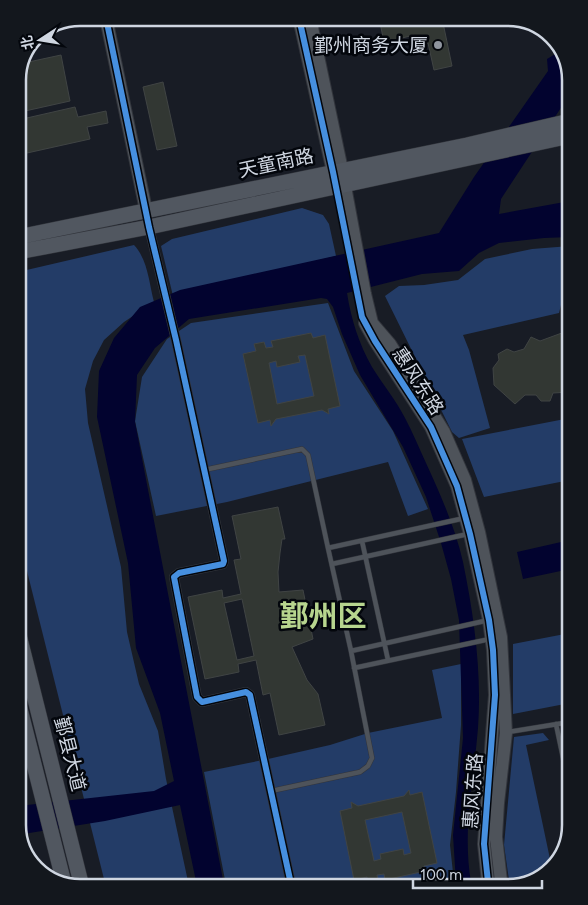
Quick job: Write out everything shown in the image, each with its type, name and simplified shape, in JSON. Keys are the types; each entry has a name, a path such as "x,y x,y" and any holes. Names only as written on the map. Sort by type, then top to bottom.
{"main road":[{"name":"天童南路","path":"339,178 467,145 562,128"},
{"name":"天童南路","path":"26,235 146,210 501,151 552,140 562,132"},
{"path":"26,250 149,227 339,178"},
{"name":"鄞县大道","path":"26,663 80,879"},
{"name":"鄞县大道","path":"26,732 62,876"}],"street":[{"path":"108,26 149,227 176,340 224,561 222,564 179,573 174,576 197,697 202,702 246,692 250,695 290,879"},
{"name":"惠风东路","path":"301,26 339,178"},
{"name":"惠风东路","path":"311,26 361,294 362,317 375,341 431,427 470,516 474,533 493,619 506,733 496,838 501,879"},
{"name":"惠风东路","path":"488,879 484,844 495,695 496,638"}],"lane":[{"path":"204,470 302,449 308,455 351,651 372,758 368,766 360,772 271,791"},
{"path":"328,548 470,516"},
{"path":"332,564 474,533"},
{"path":"362,541 388,660"},
{"path":"351,651 493,619"},
{"path":"354,668 496,638"},
{"path":"506,733 562,723"},
{"path":"556,724 562,753"}],"shaded area":[{"path":"555,54 558,59 562,80 562,106 501,199 499,214 562,202 562,237 499,243 479,253 459,271 422,274 347,293 359,340 372,367 394,399 413,435 447,512 463,562 474,624 479,686 478,728 468,824 471,879 456,879 453,835 463,738 459,620 451,579 426,497 403,447 360,375 342,334 333,307 327,299 321,298 189,319 155,348 137,375 135,422 223,879 196,879 180,805 105,821 27,833 26,805 154,791 174,781 160,713 136,648 128,563 97,417 99,371 114,338 140,307 180,290 439,233 474,177 548,71 547,59"},
{"path":"302,208 323,215 329,224 336,256 173,296 161,246 172,239"},
{"path":"134,245 145,265 149,280 154,302 124,322 104,340 93,361 85,389 88,423 121,567 127,632 139,684 158,731 166,779 187,879 104,879 26,567 26,270"},
{"path":"562,247 562,301 559,313 463,335 469,350 490,428 459,438 452,432 385,296 399,286 424,285 458,280 485,259 532,249"},
{"path":"328,303 354,371 393,431 428,509 408,516 388,462 227,502 156,516 135,421 142,377 167,339 191,323"},
{"path":"562,420 562,482 484,497 462,439"},
{"path":"562,542 562,571 523,579 517,552"},
{"path":"562,635 562,705 513,714 513,644"},
{"path":"461,664 461,725 450,845 454,879 225,879 204,772 330,745 368,733 442,718 432,670"},
{"path":"543,733 549,740 526,745 550,859 541,868 529,875 509,879 504,845 514,737"}],"building":[{"name":"鄞州商务大厦","path":"381,26 444,26 452,66 434,70 428,43 417,46 414,35 402,38 403,40 384,42"},
{"path":"61,55 70,101 26,111 26,76 30,62"},
{"path":"163,82 177,146 157,150 143,87"},
{"path":"75,107 78,117 106,111 108,123 87,127 90,139 26,153 26,118"},
{"path":"311,333 313,338 325,335 340,406 328,409 329,414 322,410 276,419 271,426 270,420 258,423 243,354 256,351 254,344 264,342 266,348 273,347 271,341","holes":["305,355 314,396 277,404 269,363 276,361 277,367 300,362 298,356"]},
{"path":"562,333 562,392 553,393 550,401 541,401 536,395 525,395 515,404 494,385 493,368 499,360 498,354 507,349 514,352 524,349 531,337 540,341"},
{"path":"278,507 285,539 282,539 280,553 278,572 279,592 303,590 313,639 292,647 307,680 318,694 325,725 279,735 270,693 263,695 256,660 238,664 239,672 205,679 188,597 222,590 223,598 241,594 234,560 241,559 232,516","holes":["242,599 254,656 237,660 224,603"]},
{"path":"409,790 410,795 422,792 437,863 424,866 425,871 389,879 385,879 384,874 377,875 378,879 367,879 367,877 354,879 340,811 352,808 351,802 358,806 404,796","holes":["402,812 411,853 404,855 403,849 380,854 381,859 374,861 365,820"]}],"cycle path":[{"path":"108,26 149,227 176,340 224,561 223,564 179,573 174,577 197,697 202,702 246,692 250,695 290,879"},
{"path":"301,26 362,317 375,341 431,427 457,486 489,620 493,650 495,695 484,844 488,879"}],"place":[{"name":"鄞州商务大厦","path":"438,45"}],"district":[{"name":"鄞州区","path":"323,615"}]}
